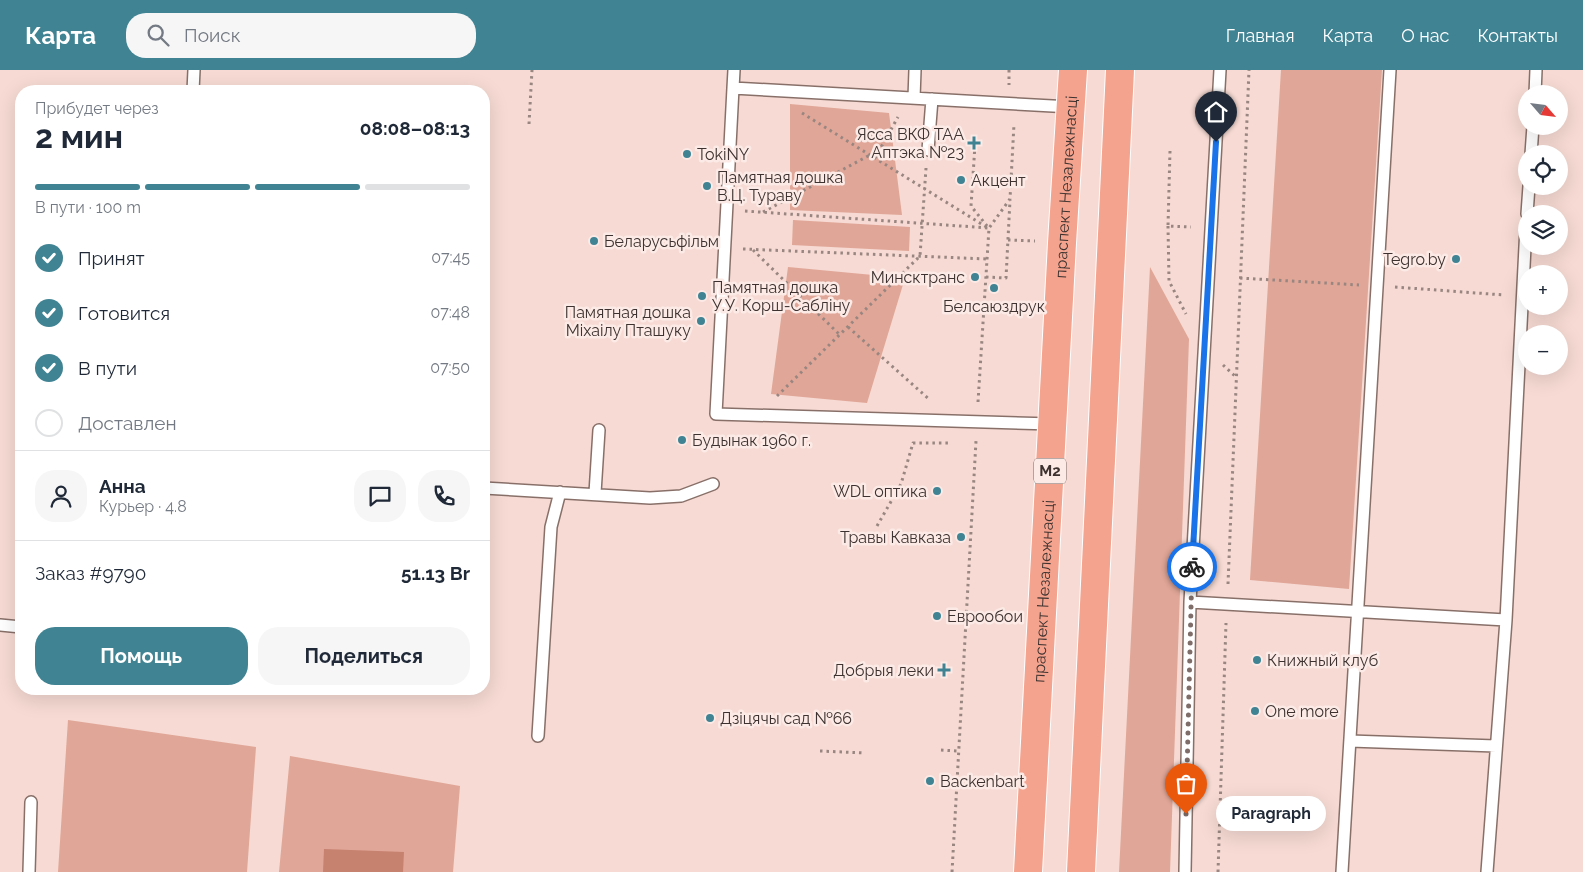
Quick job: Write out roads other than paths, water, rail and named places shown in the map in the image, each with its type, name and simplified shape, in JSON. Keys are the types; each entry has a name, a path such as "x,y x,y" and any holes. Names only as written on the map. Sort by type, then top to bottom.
{"main road":[{"name":"праспект Незалежнасці","path":"1028,872 1073,70"},
{"path":"1081,872 1120,70"}],"lane":[{"path":"193,85 194,70"},
{"path":"734,70 716,414 1052,424"},
{"path":"911,98 915,70"},
{"path":"1185,872 1190,602 1220,70"},
{"path":"1342,872 1390,70"},
{"path":"1535,85 1536,70"},
{"path":"733,88 1071,107"},
{"path":"928,150 932,99"},
{"path":"1487,872 1506,620 1525,255"},
{"path":"594,493 599,430"},
{"path":"490,488 594,493 650,498 681,496 713,484"},
{"path":"538,736 551,526 560,492"},
{"path":"1190,602 1506,620"},
{"path":"0,625 15,626"},
{"path":"1350,741 1496,746"},
{"path":"29,872 31,802"}],"place":[{"name":"Ясса ВКФ ТАА Аптэка №23","path":"974,143"},
{"name":"TokiNY","path":"687,154"},
{"name":"Акцент","path":"961,180"},
{"name":"Памятная дошка В.Ц. Тураву","path":"707,186"},
{"name":"Беларусьфільм","path":"594,241"},
{"name":"Tegro.by","path":"1456,259"},
{"name":"Минсктранс","path":"975,277"},
{"name":"Белсаюздрук","path":"994,288"},
{"name":"Памятная дошка У.У. Корш-Сабліну","path":"702,296"},
{"name":"Памятная дошка Міхаілу Пташуку","path":"701,321"},
{"name":"Будынак 1960 г.","path":"682,440"},
{"name":"WDL оптика","path":"937,491"},
{"name":"Травы Кавказа","path":"961,537"},
{"name":"Еврообои","path":"937,616"},
{"name":"Книжный клуб","path":"1257,660"},
{"name":"Добрыя леки","path":"944,670"},
{"name":"One more","path":"1255,711"},
{"name":"Дзіцячы сад №66","path":"710,718"},
{"name":"Backenbart","path":"930,781"},
{"name":"Paragraph","path":"1186,814"}]}
